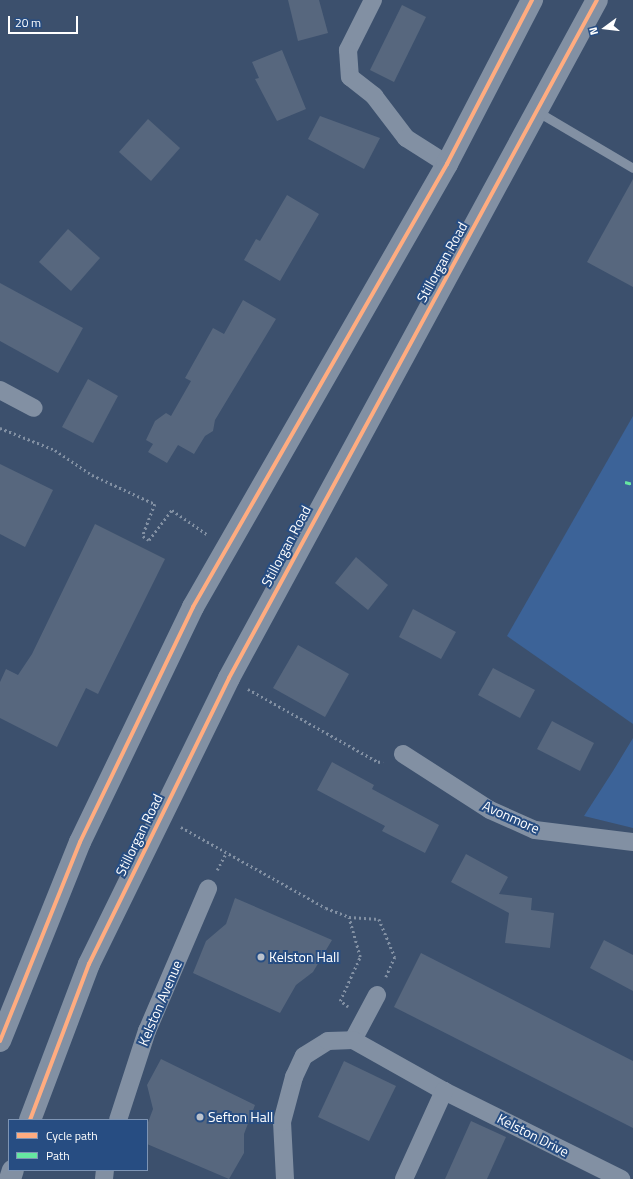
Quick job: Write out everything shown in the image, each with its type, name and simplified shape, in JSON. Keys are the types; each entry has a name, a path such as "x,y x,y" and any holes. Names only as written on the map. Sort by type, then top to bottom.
{"highway":[{"path":"0,1041 80,842 193,607 447,164 532,0"},
{"name":"Stillorgan Road","path":"30,1119 89,964 229,678 337,474 538,112 598,0"}],"street":[{"path":"373,0 348,50 350,77 374,96 406,138 447,164"},
{"path":"0,390 34,408"},
{"name":"Avonmore","path":"403,754 490,810 535,830 633,842"},
{"name":"Kelston Avenue","path":"118,1119 147,1031 208,889"},
{"path":"285,1179 282,1122 294,1077 304,1056 328,1042 352,1040 377,996"},
{"name":"Kelston Drive","path":"352,1040 390,1059 444,1091 621,1179"},
{"path":"404,1179 444,1091"}],"lane":[{"path":"538,112 633,168"}],"path":[{"path":"0,428 55,450 92,475 155,504 143,536 149,540 172,510 228,546"},
{"path":"229,678 378,762 403,754"},
{"path":"182,828 349,917 379,919 390,938 395,957 377,996"},
{"path":"349,917 360,957 340,1001 364,1018"}],"shaded area":[{"path":"633,416 633,724 507,636"},
{"path":"633,738 633,828 584,816 613,771"}],"building":[{"path":"288,0 319,0 328,33 298,41"},
{"path":"402,5 426,17 394,82 370,70"},
{"path":"282,50 306,109 277,121 255,79 259,78 252,62"},
{"path":"320,116 380,138 364,169 308,139"},
{"path":"148,119 180,148 151,181 119,152"},
{"path":"633,179 633,287 587,262"},
{"path":"287,195 319,214 280,281 244,260 256,239 260,241"},
{"path":"68,229 100,258 71,291 39,262"},
{"path":"0,283 83,328 58,373 0,341"},
{"path":"243,300 276,319 215,420 213,431 205,436 194,454 178,445 167,463 148,452 153,444 146,440 155,421 166,413 171,416 191,381 185,378 213,328 224,334"},
{"path":"88,379 118,396 93,443 62,427"},
{"path":"0,464 53,490 25,547 0,534"},
{"path":"95,524 165,559 98,694 86,688 57,747 0,718 0,682 6,669 18,675 32,654"},
{"path":"356,557 388,585 368,610 335,583"},
{"path":"413,609 456,632 441,659 399,637"},
{"path":"298,645 349,674 325,717 273,688"},
{"path":"493,668 535,690 520,718 478,695"},
{"path":"552,721 594,743 580,771 537,749"},
{"path":"332,762 374,785 372,789 439,825 425,853 382,831 385,826 317,790"},
{"path":"466,854 508,877 499,894 532,898 531,910 554,913 550,948 505,943 509,913 451,882"},
{"name":"Kelston Hall","path":"235,898 332,940 313,972 296,985 280,1013 193,973 206,941 226,924"},
{"path":"604,940 633,955 633,991 590,968"},
{"path":"421,953 633,1061 633,1128 394,1007"},
{"name":"Sefton Hall","path":"161,1059 255,1105 244,1134 244,1153 229,1179 148,1144 148,1122 153,1109 147,1085"},
{"path":"344,1061 396,1086 369,1141 318,1117"},
{"path":"471,1121 506,1137 487,1179 445,1179"}],"marked path":[{"path":"625,482 633,484"}],"cycle path":[{"path":"0,1041 80,842 193,607 447,164 532,0"},
{"path":"30,1119 89,964 229,678 597,0"}],"place":[{"name":"Kelston Hall","path":"261,957"},
{"name":"Sefton Hall","path":"200,1117"}]}
